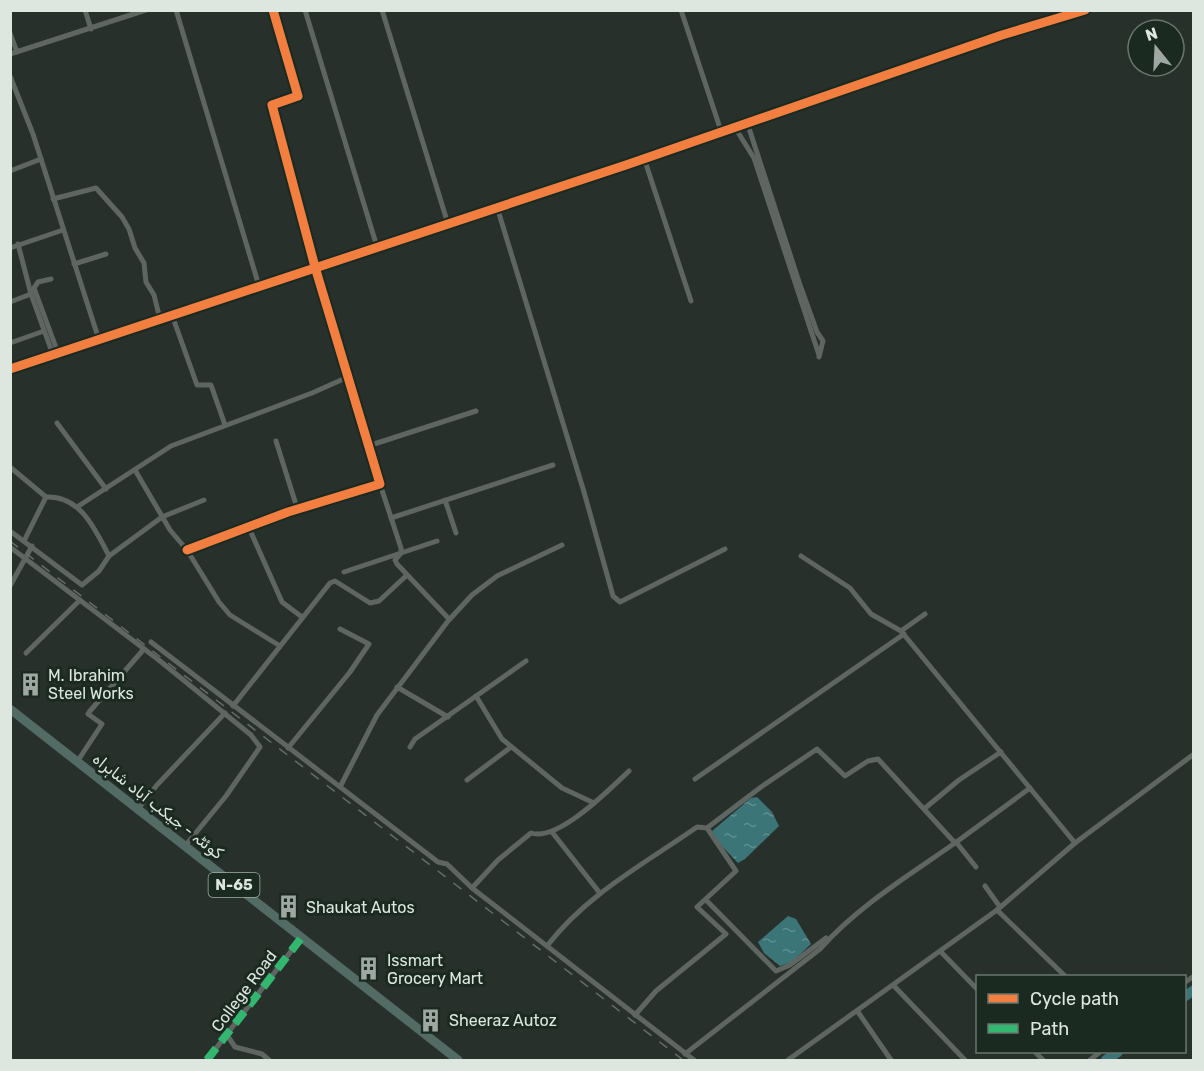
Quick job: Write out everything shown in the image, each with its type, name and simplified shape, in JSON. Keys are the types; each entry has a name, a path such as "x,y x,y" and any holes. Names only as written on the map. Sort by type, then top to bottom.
{"highway":[{"name":"کوئٹہ - جیکب آباد شاہراہ","path":"10,709 458,1060"}],"street":[{"path":"85,10 91,29"},
{"path":"10,33 14,53 146,10"},
{"path":"176,10 259,285"},
{"path":"273,10 298,96 272,105 315,267 401,553"},
{"path":"306,10 376,247"},
{"path":"381,10 448,224"},
{"path":"681,10 721,131"},
{"path":"10,369 644,158 1002,34 1085,10"},
{"path":"10,76 41,159 99,340"},
{"path":"734,126 754,158 819,357 824,341 817,332 799,282 747,122"},
{"path":"644,158 691,301"},
{"path":"10,171 41,159"},
{"path":"53,199 96,188 122,217 144,263 146,282 154,295 160,319"},
{"path":"497,207 584,492 613,596 620,602 725,549"},
{"path":"10,248 63,231"},
{"path":"18,244 44,332 56,354"},
{"path":"74,264 106,254"},
{"path":"51,279 38,282 34,288 56,354"},
{"path":"10,302 31,294"},
{"path":"172,315 197,386 211,385 225,425"},
{"path":"10,343 44,332"},
{"path":"76,507 171,446 312,393 348,377"},
{"path":"368,446 476,411"},
{"path":"57,423 106,489"},
{"path":"276,441 298,511"},
{"path":"391,518 553,465"},
{"path":"10,467 46,497 68,499 99,537 109,556"},
{"path":"135,470 162,517 230,615 280,646"},
{"path":"187,550 288,512 298,511 380,484"},
{"path":"24,541 46,497"},
{"path":"10,531 82,585 99,571 109,556 162,517 204,500"},
{"path":"445,500 456,533"},
{"path":"249,528 282,602 302,617"},
{"path":"344,572 437,541"},
{"path":"340,787 377,715 449,619 472,595 497,576 562,544"},
{"path":"10,586 32,546"},
{"path":"10,547 225,713 251,735 260,747 226,796 185,846"},
{"path":"401,553 395,560 449,619"},
{"path":"801,556 850,588 871,614 902,632 1075,843"},
{"path":"233,706 330,583 335,581 370,603 379,601 407,575"},
{"path":"27,653 80,600"},
{"path":"695,779 925,614"},
{"path":"288,748 369,644 340,629"},
{"path":"151,642 438,862 447,864 472,888 694,1060"},
{"path":"77,762 102,724 88,714 144,649"},
{"path":"410,747 415,739 526,661"},
{"path":"397,687 448,717"},
{"path":"476,696 502,739 562,788 594,803"},
{"path":"138,809 225,713"},
{"path":"467,780 511,747"},
{"path":"547,946 565,922 599,892 697,828 707,828 788,767 817,749 845,776 868,761 878,759 956,842 976,867"},
{"path":"924,809 959,780 1001,752"},
{"path":"788,1060 941,952 999,908 1075,843 1194,754"},
{"path":"472,888 505,854 531,833 538,836 552,832 594,803 629,771"},
{"path":"706,900 776,971 790,965 906,875 1030,788"},
{"path":"635,1015 656,991 726,934 697,908 736,872 707,828"},
{"path":"552,832 599,892"},
{"path":"985,885 999,908 1064,975"},
{"path":"685,1054 820,949 836,930"},
{"name":"College Road","path":"207,1060 302,937"},
{"path":"941,952 976,988"},
{"path":"894,986 965,1060"},
{"path":"858,1012 891,1060"},
{"path":"227,1035 235,1047 262,1054 269,1060"}],"water":[{"path":"757,797 772,812 779,826 738,863 717,841 712,831 751,798"},
{"path":"788,916 796,919 811,944 792,962 780,966 764,953 758,942"}],"waterway":[{"path":"1186,996 1194,990"},
{"path":"1106,1060 1116,1053"}],"railway":[{"path":"10,541 683,1060"}],"marked path":[{"path":"207,1060 302,937"}],"cycle path":[{"path":"187,550 288,512 380,484 315,267 272,105 298,96 273,10"},
{"path":"10,369 626,165 1002,35 1085,10"}],"place":[{"name":"M. Ibrahim Steel Works","path":"30,684"},
{"name":"Shaukat Autos","path":"288,907"},
{"name":"Issmart Grocery Mart","path":"369,969"},
{"name":"Sheeraz Autoz","path":"431,1020"}]}
